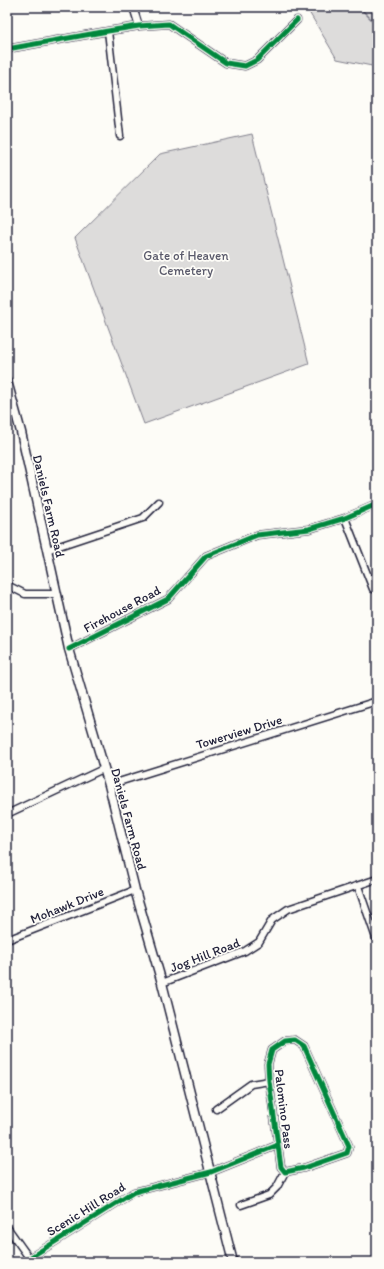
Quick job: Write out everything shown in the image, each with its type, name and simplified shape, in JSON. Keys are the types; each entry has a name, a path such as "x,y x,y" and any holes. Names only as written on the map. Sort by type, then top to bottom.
{"main road":[{"name":"Daniels Farm Road","path":"7,381 21,432 69,649 162,983 233,1262"}],"street":[{"path":"133,7 139,26"},
{"path":"7,49 139,26 169,24 226,63 245,66 257,60 296,20"},
{"path":"108,31 120,136"},
{"path":"47,550 143,518 158,502"},
{"name":"Firehouse Road","path":"69,649 168,599 206,556 257,535 309,529 345,518 377,504"},
{"path":"345,518 373,589 377,590"},
{"path":"7,585 25,594 56,594"},
{"name":"Towerview Drive","path":"108,785 377,701"},
{"path":"7,814 103,769"},
{"name":"Jog Hill Road","path":"162,983 245,952 259,942 272,920 288,909 377,879"},
{"path":"358,886 377,941"},
{"name":"Mohawk Drive","path":"7,940 136,890"},
{"name":"Palomino Pass","path":"295,1040 304,1046 349,1146 347,1153 304,1168 285,1172 280,1167 269,1081 268,1064 272,1050 285,1041 295,1040"},
{"path":"216,1109 251,1084 269,1081"},
{"name":"Scenic Hill Road","path":"23,1262 31,1260 134,1192 211,1172 278,1145"},
{"path":"241,1205 269,1195 277,1187 285,1172"},
{"path":"7,1227 31,1260"}],"green space":[{"path":"306,7 360,7 377,12 377,67 337,59"},
{"name":"Gate of Heaven Cemetery","path":"252,134 309,364 144,424 75,238 160,154"}],"waterway":[{"path":"359,7 377,25"}],"cycle path":[{"path":"7,49 139,26 169,24 226,63 245,66 257,60 297,20"},
{"path":"69,649 168,599 206,556 257,535 309,529 345,518 377,504"},
{"path":"295,1040 304,1046 349,1146 347,1153 304,1168 285,1172 281,1167 268,1064 272,1050 285,1041 295,1040"},
{"path":"23,1262 134,1192 211,1172 278,1145"}]}
